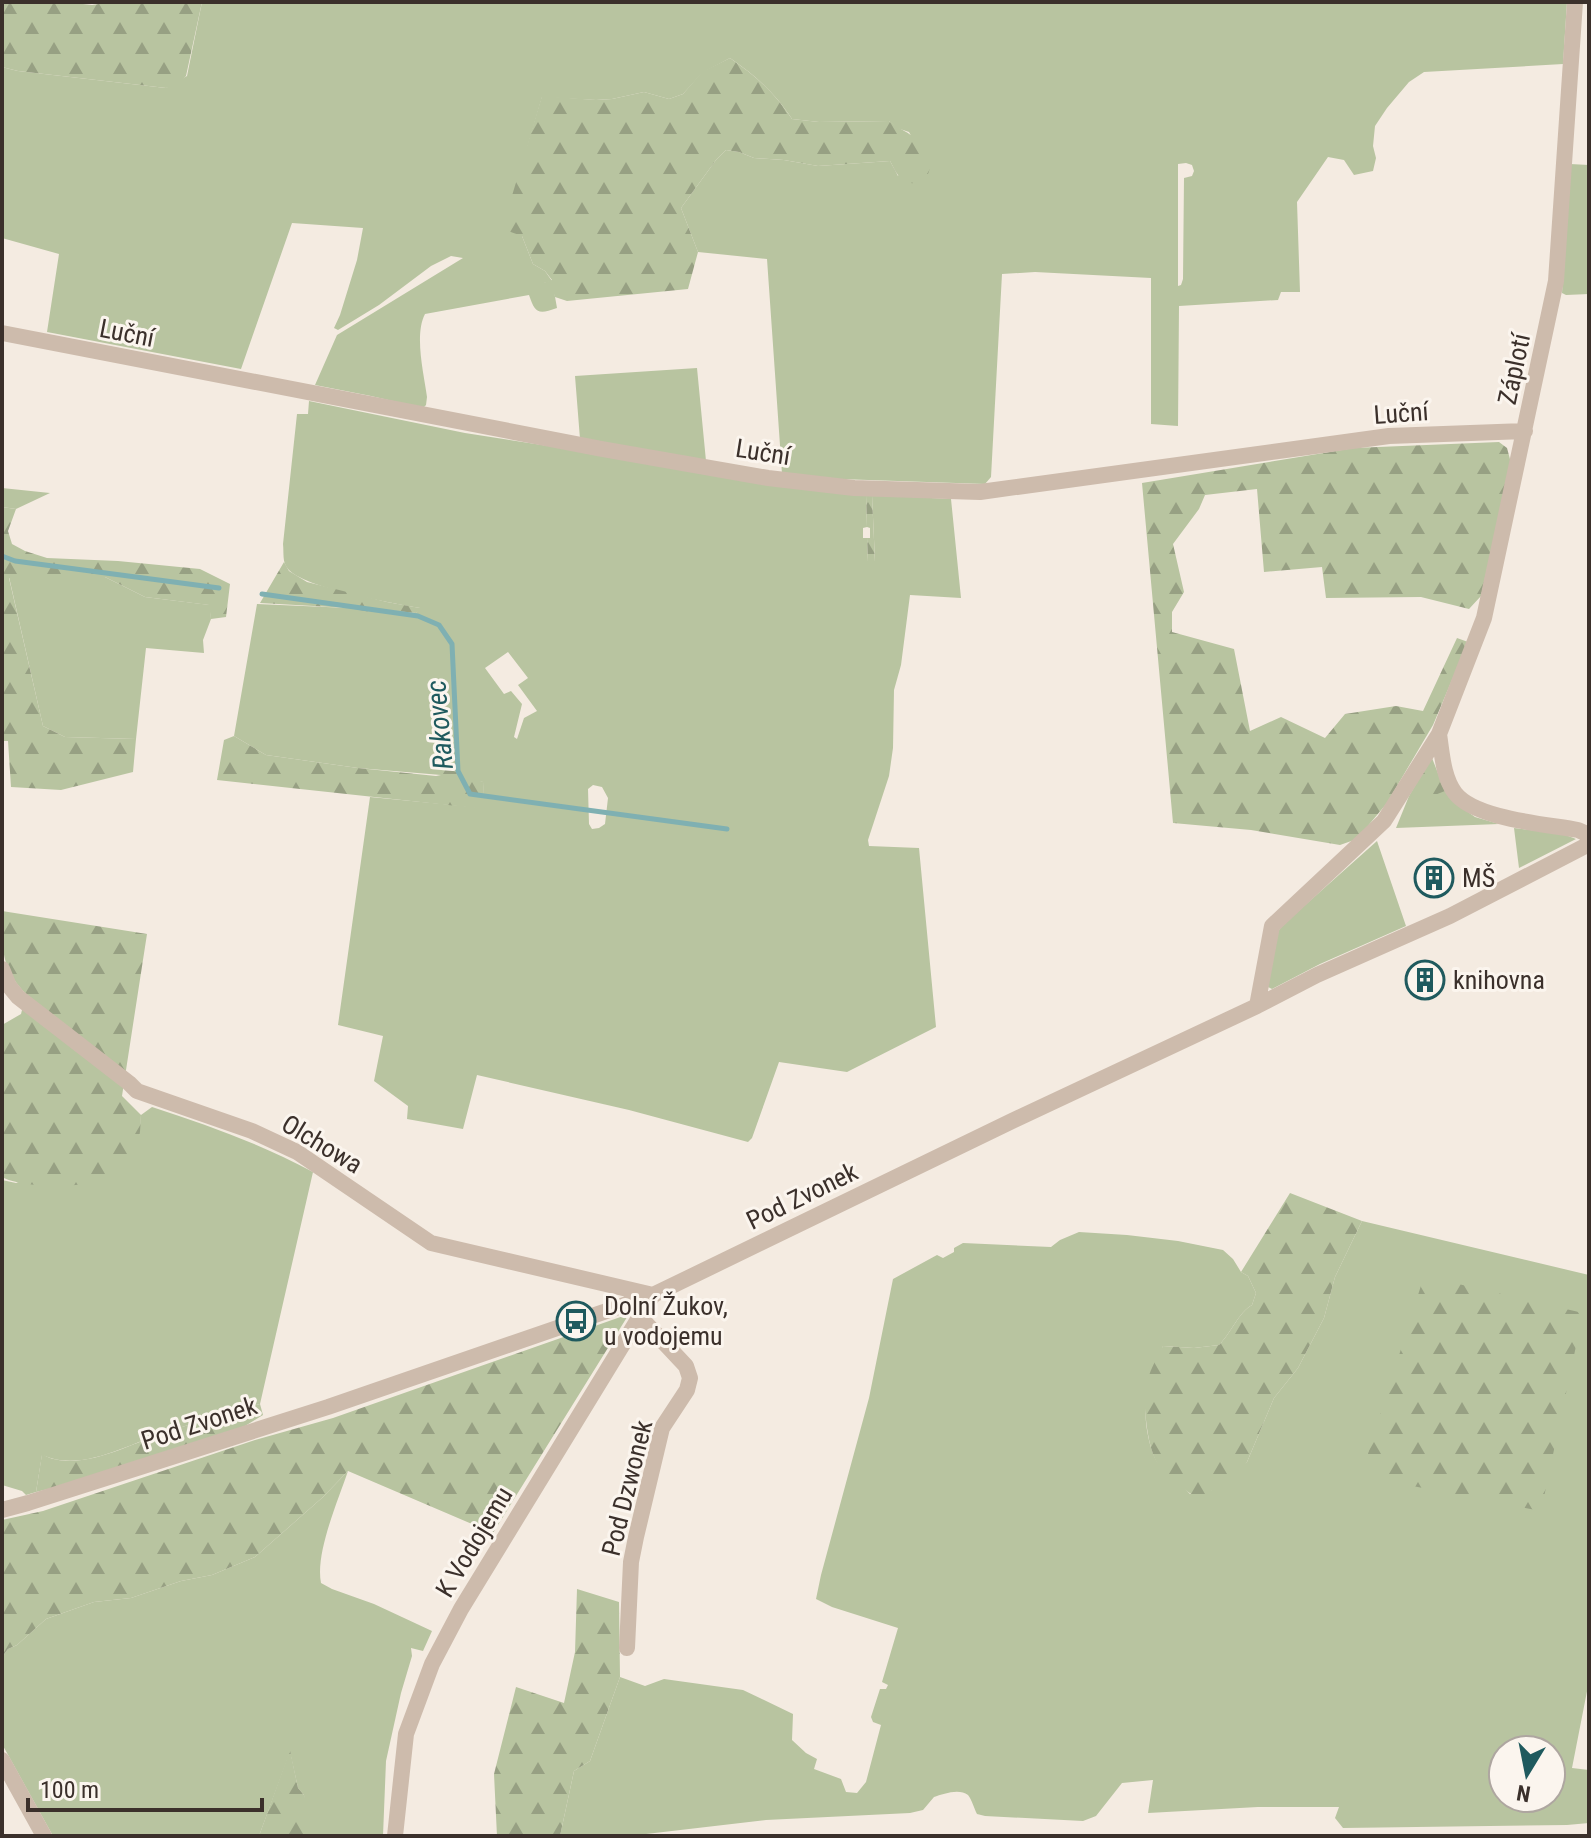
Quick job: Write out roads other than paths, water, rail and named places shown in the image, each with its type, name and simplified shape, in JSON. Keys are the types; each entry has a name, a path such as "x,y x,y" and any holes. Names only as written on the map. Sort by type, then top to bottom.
{"street":[{"name":"Záplotí","path":"1257,1006 1272,926 1384,821 1439,734 1484,618 1556,281 1575,2"},
{"name":"Luční","path":"2,333 617,451 768,478 854,488 980,492 1389,436 1525,431"},
{"path":"1439,734 1445,773 1465,804 1485,812 1578,830 1589,835"},
{"name":"Pod Zvonek","path":"2,1510 328,1407 653,1295 1317,975 1450,916 1589,844"},
{"name":"Olchowa","path":"2,969 18,997 137,1091 252,1131 297,1152 431,1243 653,1295"},
{"name":"K Vodojemu","path":"395,1836 406,1734 432,1664 461,1609 653,1295"},
{"name":"Pod Dzwonek","path":"627,1648 631,1562 636,1537 662,1428 687,1390 690,1378 686,1366 640,1317"},
{"path":"2,1760 44,1836"}],"waterway":[{"name":"Rakovec","path":"2,556 15,561 219,588"},
{"name":"Rakovec","path":"262,594 418,616 439,625 452,644 458,771 470,794 727,829"}],"place":[{"name":"MŠ","path":"1434,878"},
{"name":"knihovna","path":"1425,980"},
{"name":"Dolní Žukov, u vodojemu","path":"576,1321"}]}
